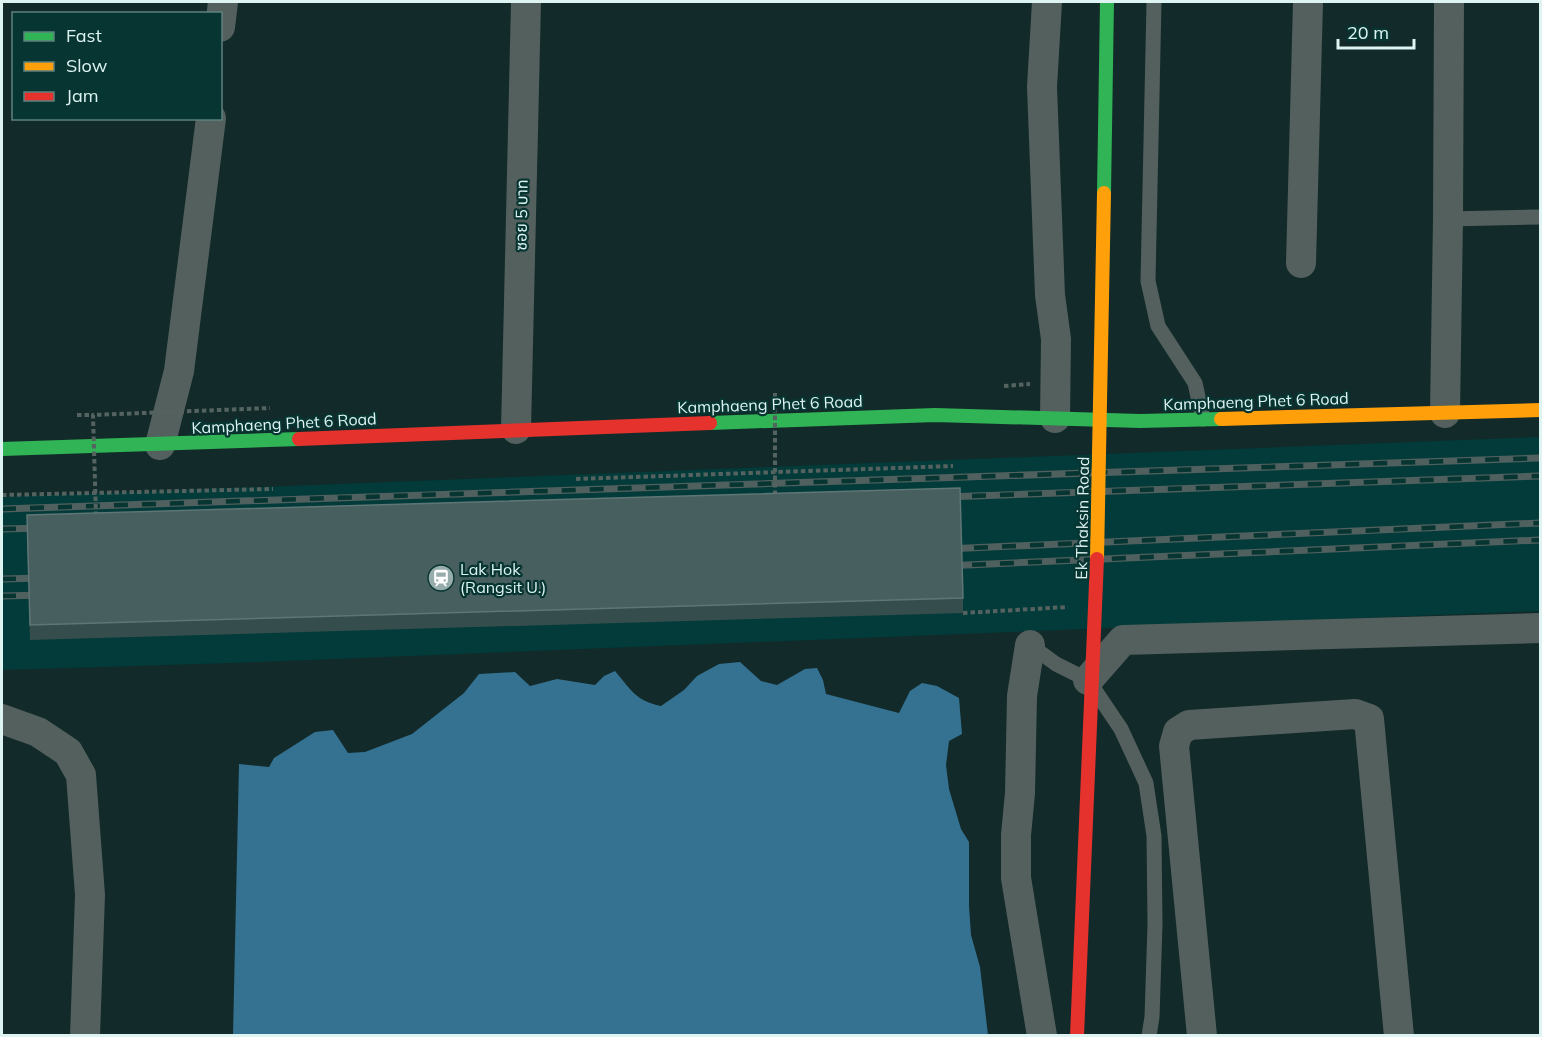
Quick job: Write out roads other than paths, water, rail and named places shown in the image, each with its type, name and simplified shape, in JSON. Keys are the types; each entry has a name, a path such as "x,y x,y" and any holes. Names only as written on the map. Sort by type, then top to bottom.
{"main road":[{"name":"Ek Thaksin Road","path":"1077,1035 1096,605 1107,2"},
{"name":"Kamphaeng Phet 6 Road","path":"2,449 935,415 1140,421 1540,410"}],"street":[{"name":"ซอย 5 บาท","path":"516,429 526,2"},
{"path":"1047,2 1042,87 1050,295 1056,339 1055,418"},
{"path":"1301,263 1308,2"},
{"path":"1445,413 1449,2"},
{"path":"160,445 179,371 211,120"},
{"path":"1088,680 1123,640 1540,628"},
{"path":"1029,645 1022,696 1016,878 1042,1035"},
{"path":"1202,1035 1174,746 1178,732 1189,725 1354,714 1369,719 1399,1035"},
{"path":"2,719 38,732 68,752 81,775 90,895 85,1035"}],"lane":[{"path":"1154,2 1148,281 1158,326 1195,383 1203,419"},
{"path":"1448,219 1540,218"},
{"path":"1029,645 1056,664 1088,680 1121,729 1146,783 1154,836 1155,924 1152,1017 1149,1035"}],"railway":[{"path":"2,509 1540,458"},
{"path":"944,497 1540,476"},
{"path":"946,549 1540,523"},
{"path":"2,529 44,528"},
{"path":"944,566 1540,540"},
{"path":"2,579 43,578"},
{"path":"2,596 45,595"}],"place":[{"name":"Lak Hok (Rangsit U.)","path":"441,578"}]}
